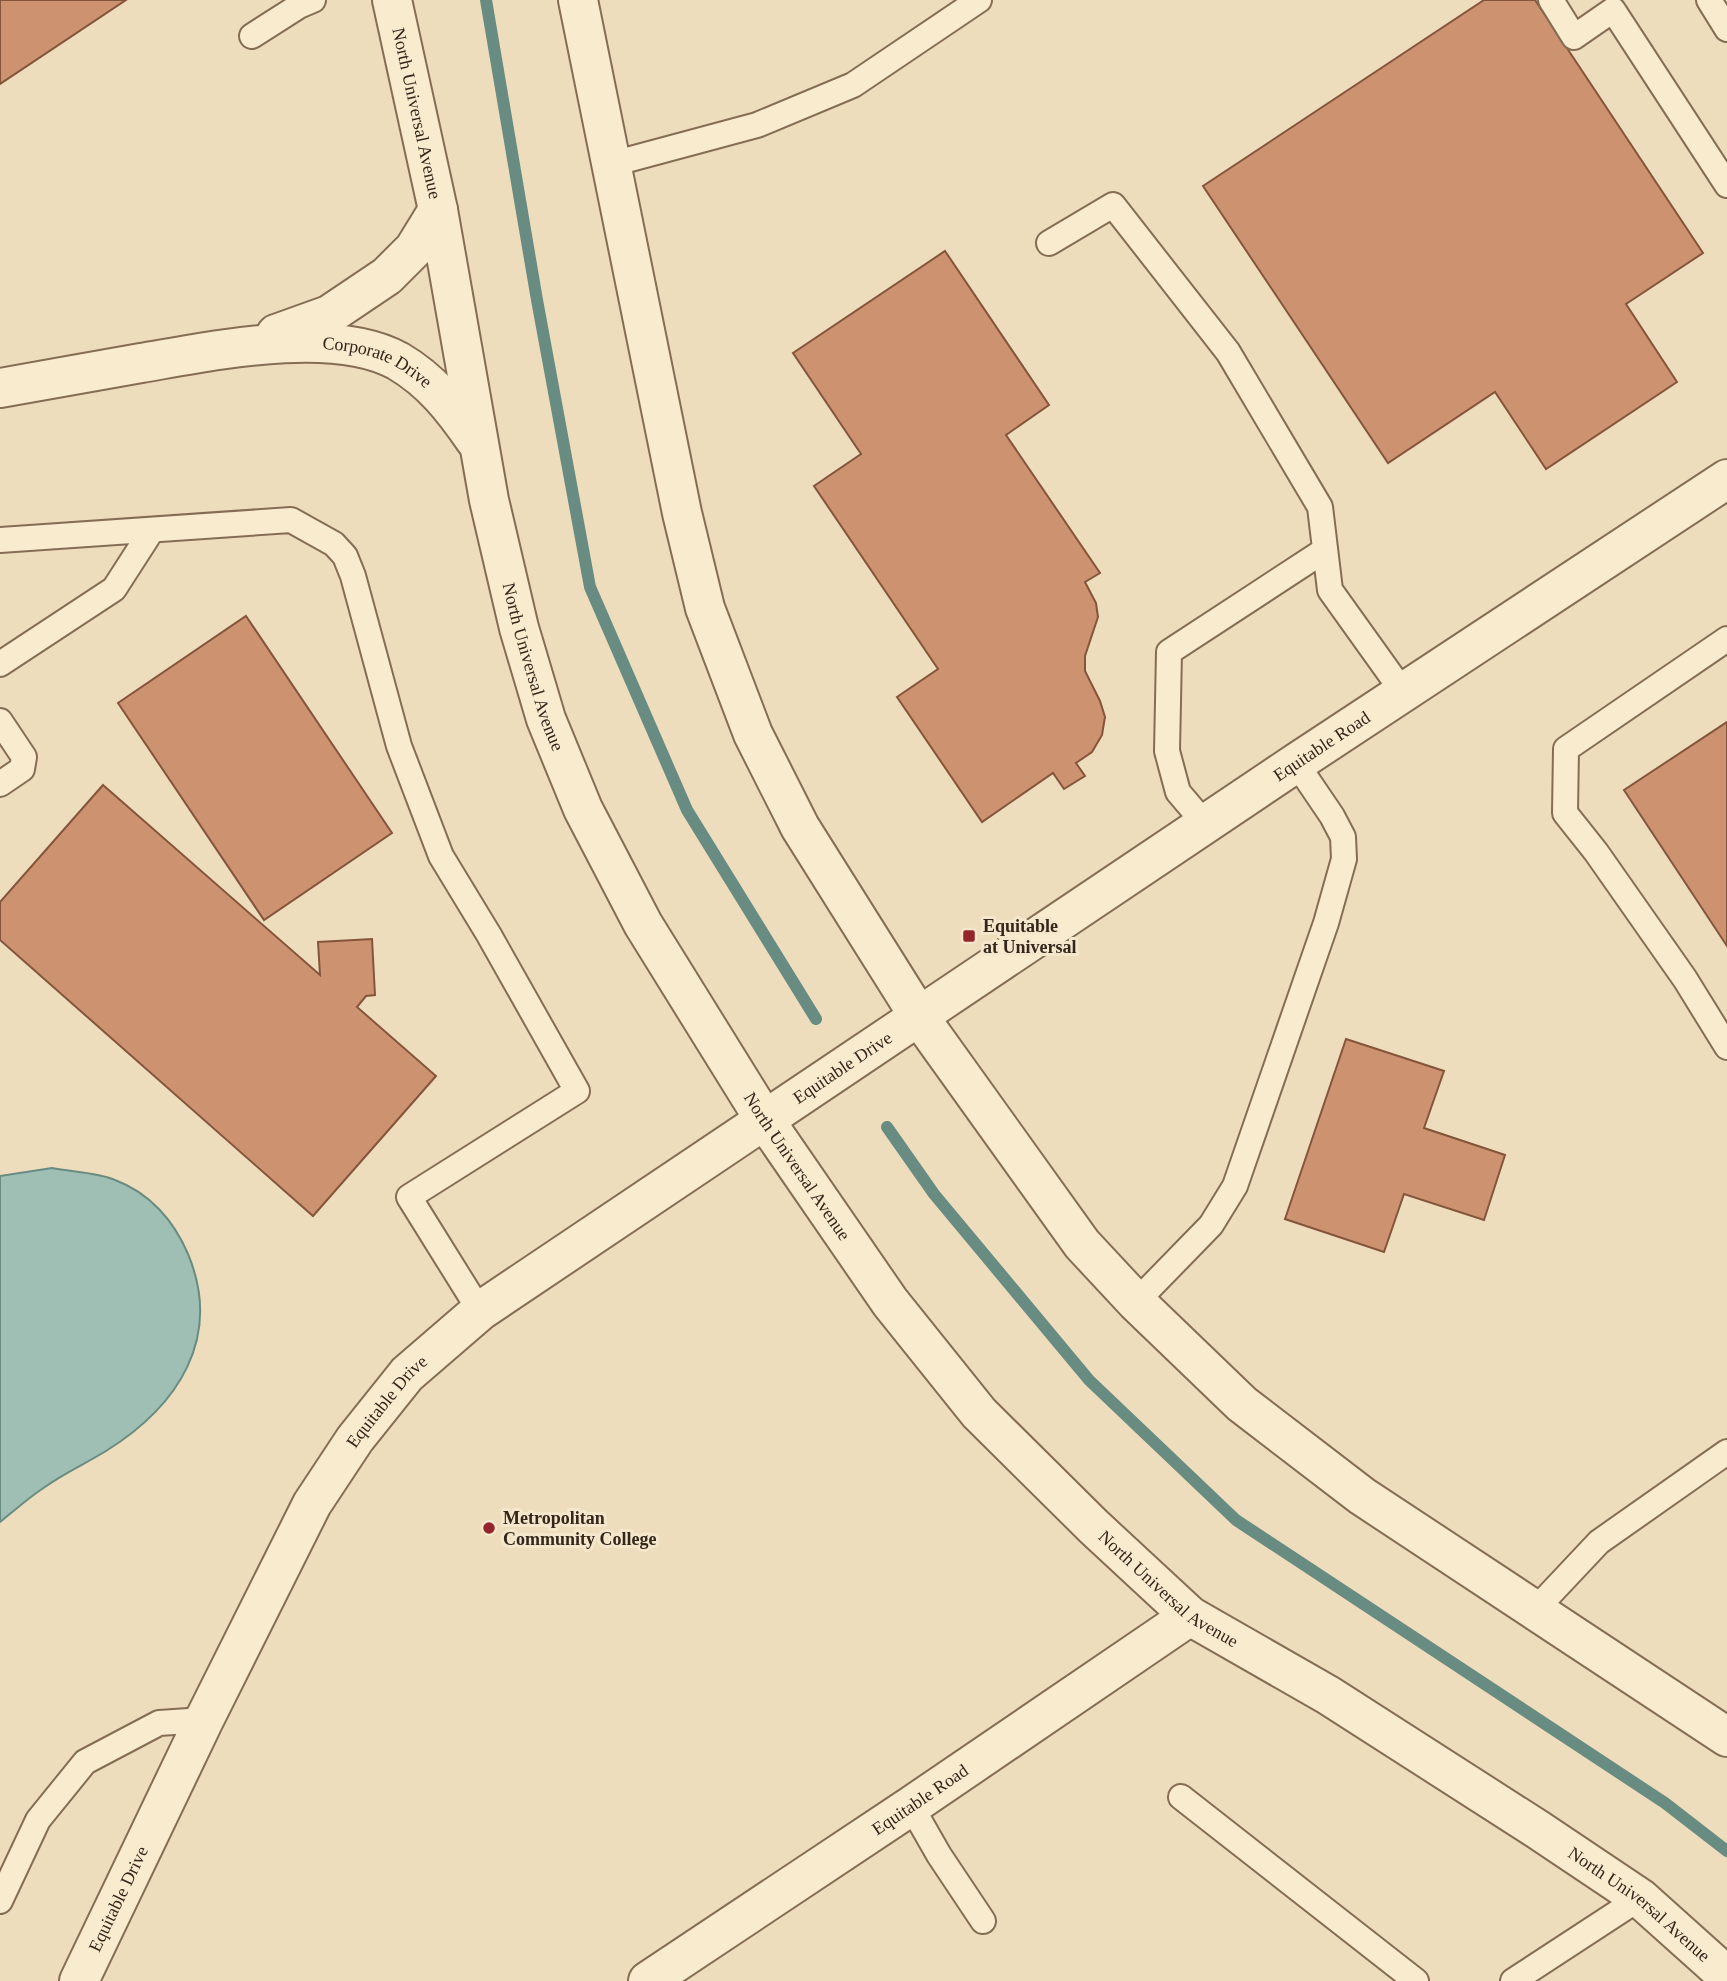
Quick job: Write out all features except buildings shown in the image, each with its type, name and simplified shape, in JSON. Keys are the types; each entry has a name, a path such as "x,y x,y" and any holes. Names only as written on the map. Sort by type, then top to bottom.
{"street":[{"name":"North Universal Avenue","path":"392,0 438,210 489,500 519,628 546,719 583,809 643,924 764,1119 890,1302 979,1413 1093,1526 1190,1616 1328,1695 1640,1898 1727,1976"},
{"path":"578,0 680,499 705,608 753,734 800,827 920,1018 1082,1244 1136,1301 1252,1412 1362,1496 1727,1737"},
{"name":"Corporate Drive","path":"244,345 329,315 356,299 387,276 414,249 438,210"},
{"name":"Corporate Drive","path":"0,388 244,345 323,343 362,348 396,360 428,381 450,404 480,446"},
{"name":"Equitable Road","path":"920,1018 1403,692 1723,491"},
{"name":"Equitable Drive","path":"79,1981 204,1720 313,1504 355,1439 407,1374 480,1311 764,1119 920,1018"},
{"name":"Equitable Road","path":"648,1981 1190,1616"}],"lane":[{"path":"252,36 313,0"},
{"path":"611,164 757,125 853,85 979,0"},
{"path":"1550,0 1573,37 1620,5 1727,185"},
{"path":"1709,0 1727,29"},
{"path":"1049,243 1113,205 1228,352 1320,507 1330,590 1403,692"},
{"path":"0,540 291,520 334,544 345,556 353,576 399,746 441,856 577,1091 409,1197 480,1311"},
{"path":"0,664 114,589 152,530"},
{"path":"1206,825 1178,792 1167,751 1169,652 1325,550"},
{"path":"1727,639 1566,749 1565,813 1596,852 1685,979 1727,1047"},
{"path":"0,721 24,758 22,769 0,784"},
{"path":"1136,1301 1211,1224 1235,1186 1326,923 1344,859 1343,837 1296,763"},
{"path":"1535,1610 1599,1542 1727,1452"},
{"path":"0,1901 37,1820 85,1762 159,1723 204,1720"},
{"path":"1181,1797 1416,1981"},
{"path":"911,1806 939,1855 983,1921"},
{"path":"1513,1981 1640,1898"}],"water":[{"path":"52,1168 100,1175 128,1186 150,1200 176,1230 188,1254 197,1285 200,1314 196,1341 187,1367 173,1391 154,1413 132,1433 50,1484 0,1522 0,1176"}],"waterway":[{"path":"486,0 537,300 590,587 687,810 816,1019"},
{"path":"887,1127 934,1194 1089,1380 1236,1520 1665,1803 1727,1851"}],"place":[{"name":"Equitable at Universal","path":"969,936"},
{"name":"Metropolitan Community College","path":"489,1528"}]}
